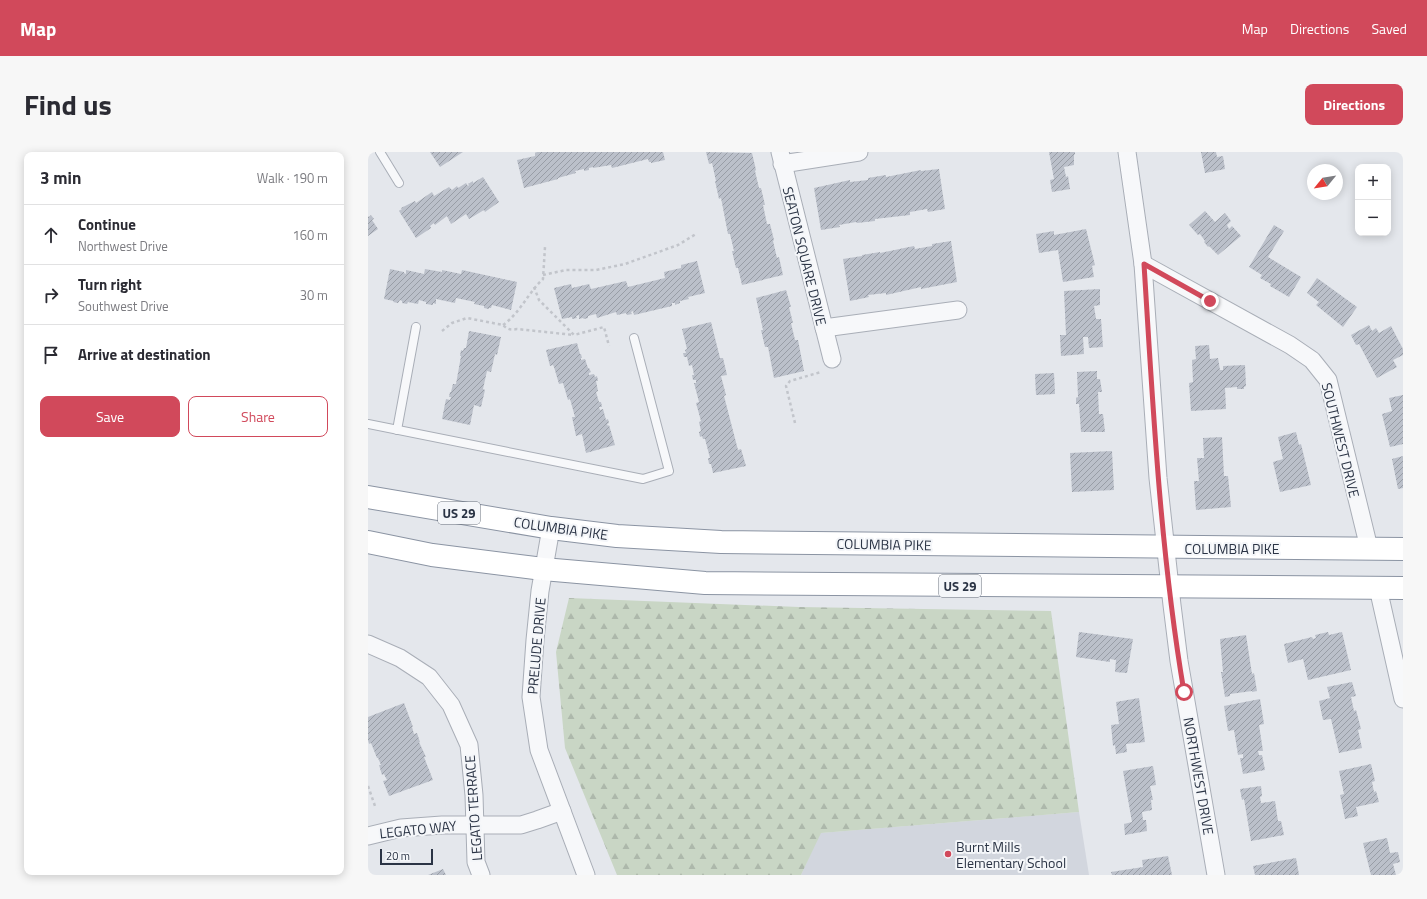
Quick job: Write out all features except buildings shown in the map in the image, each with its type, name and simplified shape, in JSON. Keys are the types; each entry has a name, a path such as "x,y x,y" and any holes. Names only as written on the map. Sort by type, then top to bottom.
{"highway":[{"name":"COLUMBIA PIKE","path":"368,497 551,528 617,536 721,542 1403,549"},
{"name":"US 29","path":"368,542 432,556 543,569 705,583 1170,588 1403,588"}],"street":[{"path":"781,158 859,152"},
{"name":"NORTHWEST DRIVE","path":"1127,152 1144,264 1158,478 1170,588 1179,661 1216,875"},
{"name":"SEATON SQUARE DRIVE","path":"781,158 824,328 827,364"},
{"name":"SOUTHWEST DRIVE","path":"1144,264 1290,345 1312,360 1328,380 1369,548"},
{"path":"824,328 958,310"},
{"name":"PRELUDE DRIVE","path":"551,528 543,569 535,640 531,697 539,750 586,875"},
{"path":"1378,588 1403,699"},
{"name":"LEGATO TERRACE","path":"368,644 400,658 429,677 451,705 469,745 474,795 476,862 480,875"},
{"name":"LEGATO WAY","path":"368,836 402,828 442,824 521,824 562,811"}],"lane":[{"path":"380,152 399,183"},
{"path":"397,430 416,327"},
{"path":"368,424 643,479 669,471 634,338"}],"path":[{"path":"543,275 566,270 596,270 625,264 678,245 696,234"},
{"path":"503,325 514,317 534,287 543,279 545,247"},
{"path":"534,287 539,300 574,335"},
{"path":"442,331 452,323 467,318 503,325 510,330 517,328 574,335 604,327 609,346"},
{"path":"795,424 786,386 787,383 821,373 827,364"},
{"path":"368,786 375,806"}],"shaded area":[{"name":"Burnt Mills Elementary School","path":"1079,812 1089,875 801,875 820,833"}],"green space":[{"path":"569,598 799,607 1051,611 1079,812 821,833 801,875 617,875 565,748 556,652"}],"place":[{"name":"Burnt Mills Elementary School","path":"948,854"}],"route":[{"path":"1184,692 1172,605 1158,478 1144,264 1210,301"}]}
